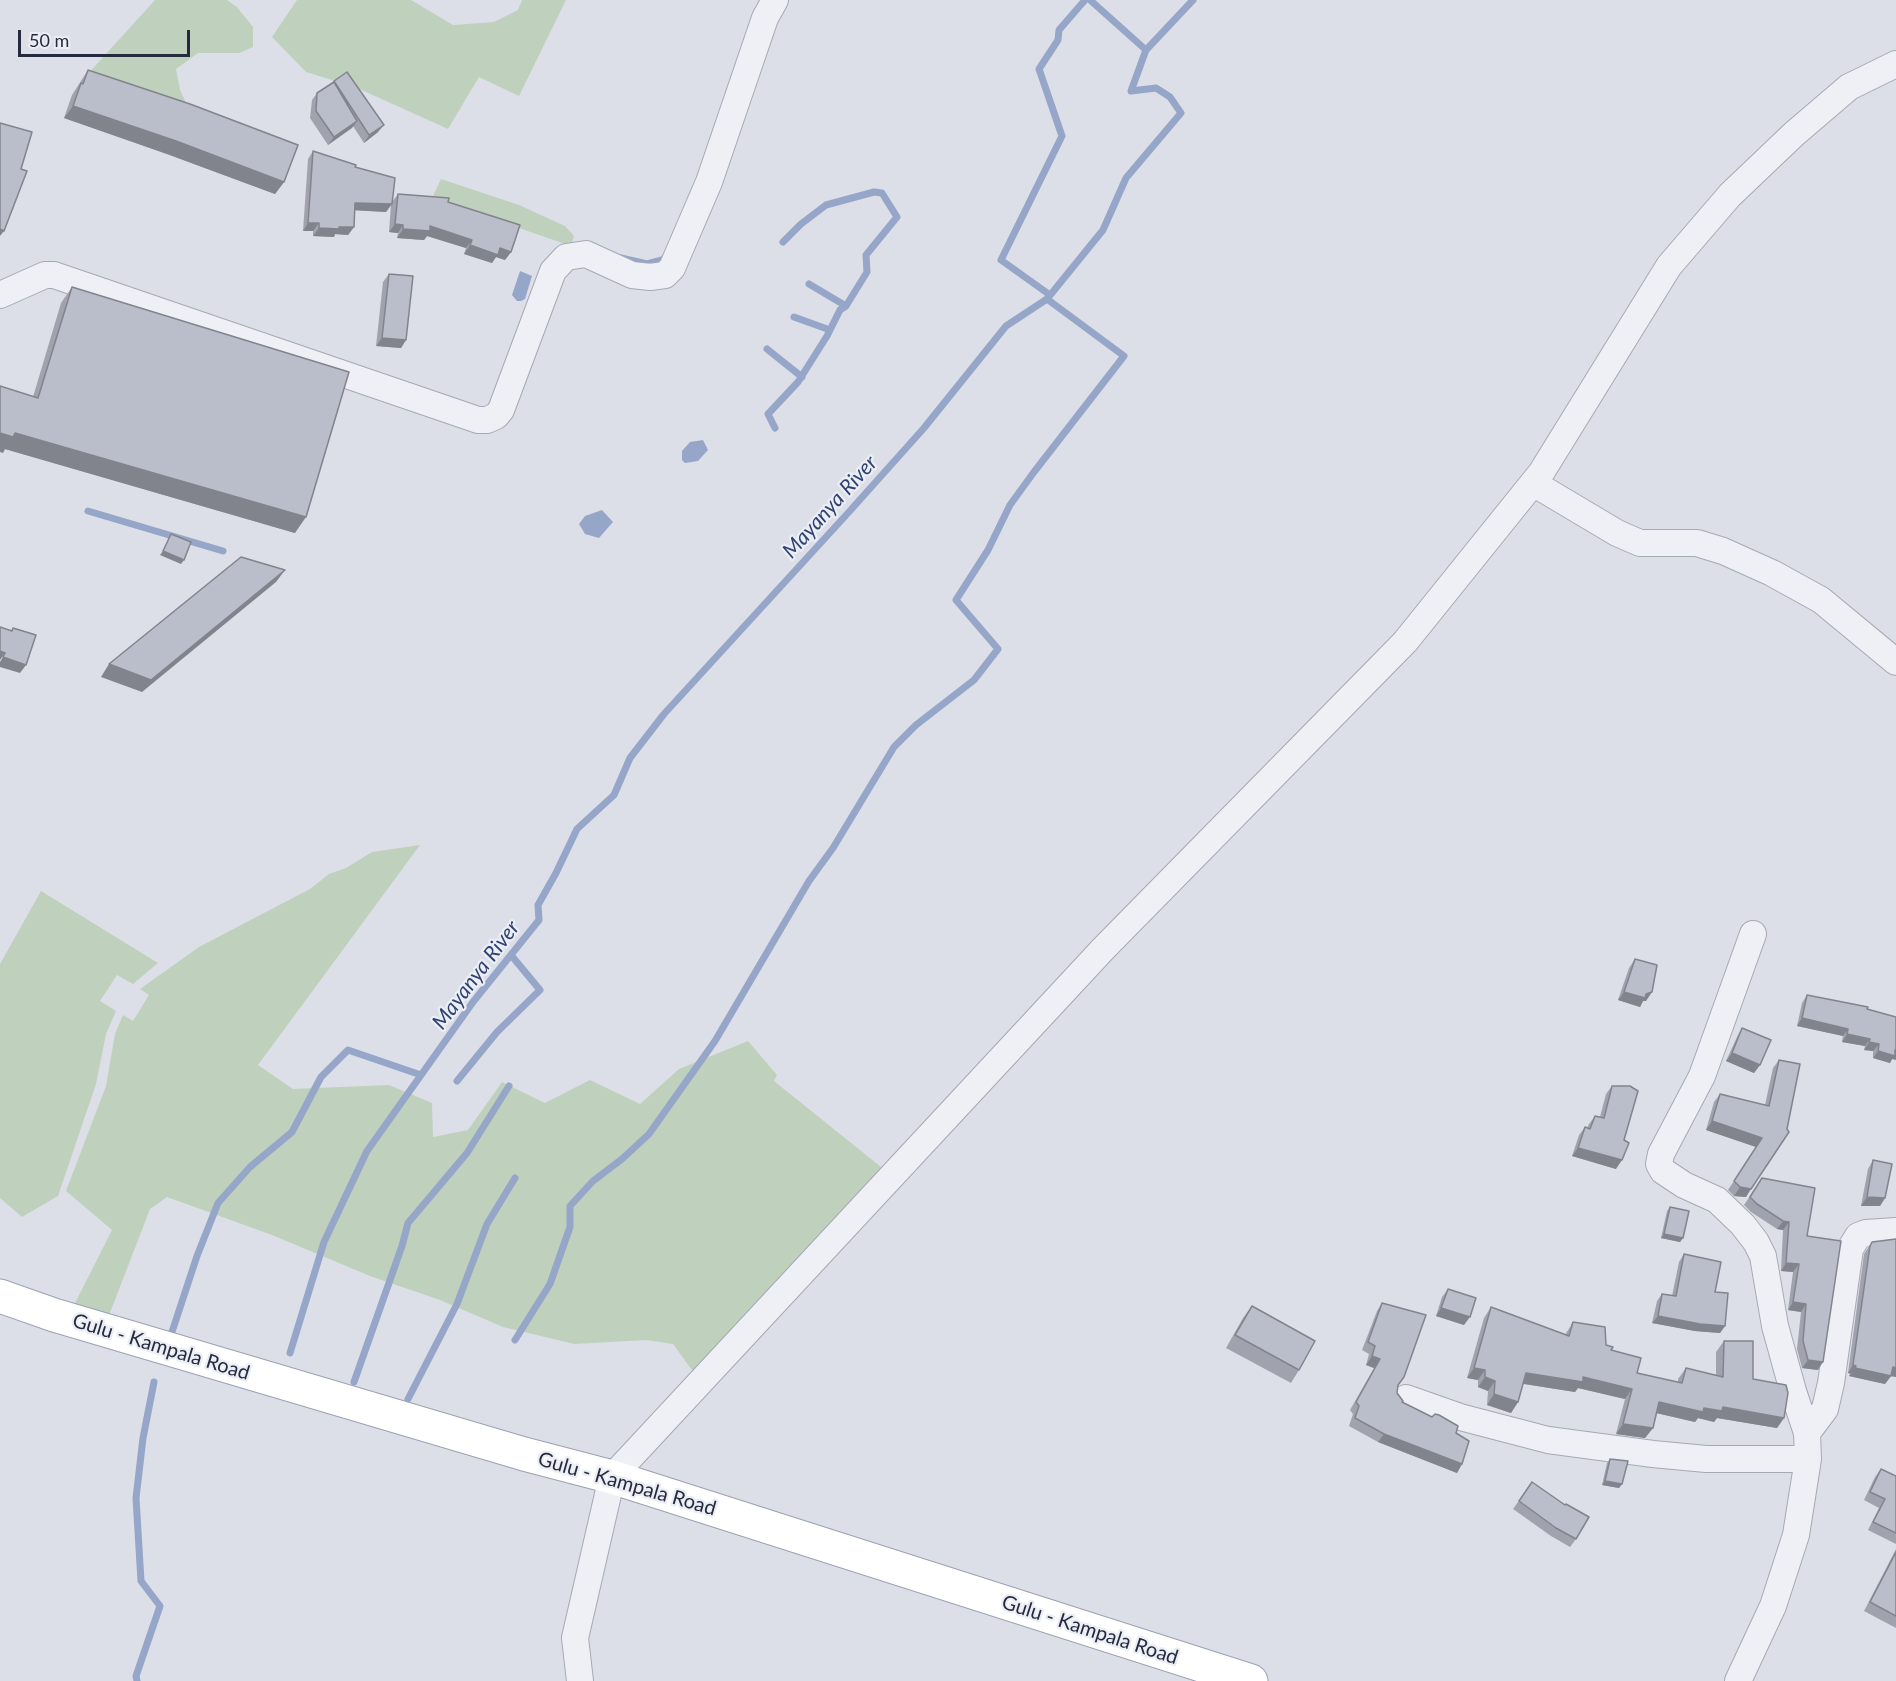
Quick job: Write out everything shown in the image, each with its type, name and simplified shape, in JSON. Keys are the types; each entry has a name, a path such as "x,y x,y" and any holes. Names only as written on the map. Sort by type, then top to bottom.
{"main road":[{"name":"Gulu - Kampala Road","path":"0,1296 54,1315 214,1363 524,1454 612,1477 1251,1681"}],"street":[{"path":"0,295 45,275 54,275 478,420 487,420 496,416 501,410 553,271 566,256 586,254 632,275 650,277 664,274 672,268 709,182 765,18 776,0"},
{"path":"580,1681 575,1638 612,1477 1104,948 1405,642 1541,473 1669,266 1730,195 1794,134 1850,87 1896,64"},
{"path":"1533,483 1617,533 1640,543 1697,543 1772,573 1821,600 1896,662"},
{"path":"1738,1681 1773,1606 1796,1535 1808,1459 1807,1433 1781,1347 1763,1256 1756,1242 1743,1225 1717,1200 1684,1185 1663,1171 1659,1164 1661,1154 1702,1076 1753,934"},
{"path":"1807,1433 1825,1409 1832,1383 1850,1249 1858,1236 1866,1233 1896,1231"},
{"path":"1406,1398 1460,1417 1548,1440 1706,1459 1808,1459"}],"green space":[{"path":"155,0 227,0 237,7 253,27 253,47 239,53 198,53 176,69 180,90 191,114 86,76"},
{"path":"297,0 411,0 453,25 494,22 518,10 522,0 566,0 519,96 479,77 448,129 355,87 306,72 272,37"},
{"path":"441,179 519,205 565,226 574,236 571,246 432,198"},
{"path":"420,845 258,1065 293,1089 389,1085 432,1103 433,1137 468,1130 502,1082 545,1103 590,1080 640,1104 679,1069 748,1041 777,1075 774,1081 886,1171 697,1377 673,1344 646,1340 574,1344 503,1327 440,1300 370,1276 272,1235 167,1197 150,1209 108,1318 71,1311 112,1230 66,1191 106,1086 115,1034 123,1015 133,1021 149,995 140,989 199,947 310,889 329,874 346,868 372,852"},
{"path":"41,891 158,963 133,984 117,975 100,1001 116,1011 106,1034 96,1084 58,1196 22,1217 0,1198 0,964"}],"water":[{"path":"520,271 532,276 525,299 517,301 512,295"},
{"path":"703,440 708,450 698,461 685,463 682,460 682,451 690,442"},
{"path":"602,510 613,522 599,538 585,534 579,524 585,516"}],"building":[{"path":"88,70 190,104 298,145 284,182 176,141 73,106"},
{"path":"347,72 384,125 369,135 334,81"},
{"path":"334,82 357,121 334,137 316,111 317,93"},
{"path":"0,123 32,132 21,169 27,171 4,231 0,229"},
{"path":"313,151 356,165 355,167 395,178 392,204 355,203 354,227 319,228 319,223 308,223"},
{"path":"398,194 449,198 448,202 520,225 511,252 500,248 498,255 470,245 472,240 430,226 430,231 403,229 403,225 395,224"},
{"path":"389,274 413,276 406,340 382,338"},
{"path":"72,287 349,372 306,517 15,433 13,437 0,433 0,386 38,398"},
{"path":"171,534 191,542 184,560 163,551"},
{"path":"241,557 285,570 151,680 109,664"},
{"path":"0,627 12,631 13,628 36,635 26,665 3,657 5,653 0,651"},
{"path":"1635,959 1657,965 1652,992 1646,994 1645,998 1624,992"},
{"path":"1807,995 1868,1007 1867,1009 1896,1017 1895,1056 1878,1051 1879,1044 1869,1042 1870,1039 1847,1034 1848,1029 1802,1018"},
{"path":"1742,1028 1771,1040 1760,1065 1732,1053"},
{"path":"1779,1060 1800,1064 1787,1129 1789,1132 1751,1189 1740,1187 1734,1181 1762,1138 1712,1121 1720,1094 1769,1106"},
{"path":"1612,1086 1630,1086 1638,1091 1624,1140 1629,1143 1622,1160 1578,1148 1585,1127 1590,1129 1595,1116 1604,1118"},
{"path":"1873,1160 1892,1164 1885,1198 1867,1197"},
{"path":"1762,1178 1815,1188 1807,1236 1841,1241 1823,1362 1808,1360 1803,1341 1806,1304 1793,1302 1799,1264 1786,1263 1789,1222 1783,1221 1750,1197"},
{"path":"1670,1207 1689,1211 1683,1238 1664,1234"},
{"path":"1896,1239 1896,1368 1893,1367 1891,1376 1855,1368 1856,1366 1853,1365 1870,1246 1872,1242"},
{"path":"1684,1254 1721,1262 1715,1292 1728,1293 1725,1326 1658,1316 1662,1294 1676,1296"},
{"path":"1448,1289 1476,1298 1470,1317 1441,1308"},
{"path":"1382,1303 1426,1315 1404,1377 1398,1385 1397,1393 1402,1402 1432,1417 1435,1414 1439,1415 1458,1426 1456,1433 1469,1441 1462,1464 1384,1434 1355,1418 1359,1406 1356,1402 1380,1359 1372,1356 1375,1346 1368,1342"},
{"path":"1252,1306 1315,1341 1299,1370 1235,1335"},
{"path":"1491,1307 1569,1336 1573,1322 1605,1327 1606,1345 1613,1347 1611,1350 1641,1358 1637,1373 1682,1383 1686,1368 1723,1377 1724,1341 1753,1341 1753,1379 1786,1385 1788,1393 1784,1418 1723,1407 1722,1411 1704,1408 1703,1412 1659,1402 1653,1428 1623,1424 1632,1389 1583,1377 1583,1382 1526,1373 1518,1402 1494,1394 1495,1381 1485,1377 1485,1370 1474,1368"},
{"path":"1610,1459 1628,1461 1622,1484 1605,1481"},
{"path":"1881,1469 1896,1476 1896,1533 1873,1522 1885,1499 1870,1492"},
{"path":"1532,1482 1565,1505 1589,1517 1576,1539 1556,1528 1519,1501"},
{"path":"1896,1552 1896,1616 1870,1602"}],"waterway":[{"path":"1050,295 1001,260 1062,136 1039,69 1058,40 1059,30 1085,0"},
{"path":"1090,0 1146,50"},
{"name":"Mayanya River","path":"290,1353 324,1242 367,1151 473,1002 539,920 538,905 577,829 614,795 630,758 664,714 924,428 1006,326 1047,299 1103,230 1126,178 1181,113 1170,97 1156,88 1131,91 1146,50 1193,0"},
{"path":"775,428 768,414 798,382 827,336 840,310 846,306 867,272 866,255 897,217 882,193 874,192 826,205 801,224 783,242"},
{"path":"621,258 647,264 662,260 667,256"},
{"path":"809,284 846,306"},
{"path":"515,1340 550,1284 570,1227 570,1206 593,1181 649,1134 715,1041 809,881 833,848 894,747 916,725 974,680 998,649 956,600 988,550 1010,505 1124,356 1047,299"},
{"path":"794,317 830,330"},
{"path":"767,349 802,377"},
{"path":"88,511 223,551"},
{"path":"457,1081 497,1032 540,990 511,955"},
{"name":"Mayanya River","path":"170,1338 197,1256 218,1203 250,1167 292,1132 321,1077 348,1050 421,1075"},
{"path":"354,1382 408,1223 467,1153 509,1086"},
{"path":"408,1399 457,1304 487,1224 515,1178"},
{"name":"Mayanya River","path":"137,1681 136,1676 160,1606 141,1581 136,1498 143,1438 154,1382"}]}
